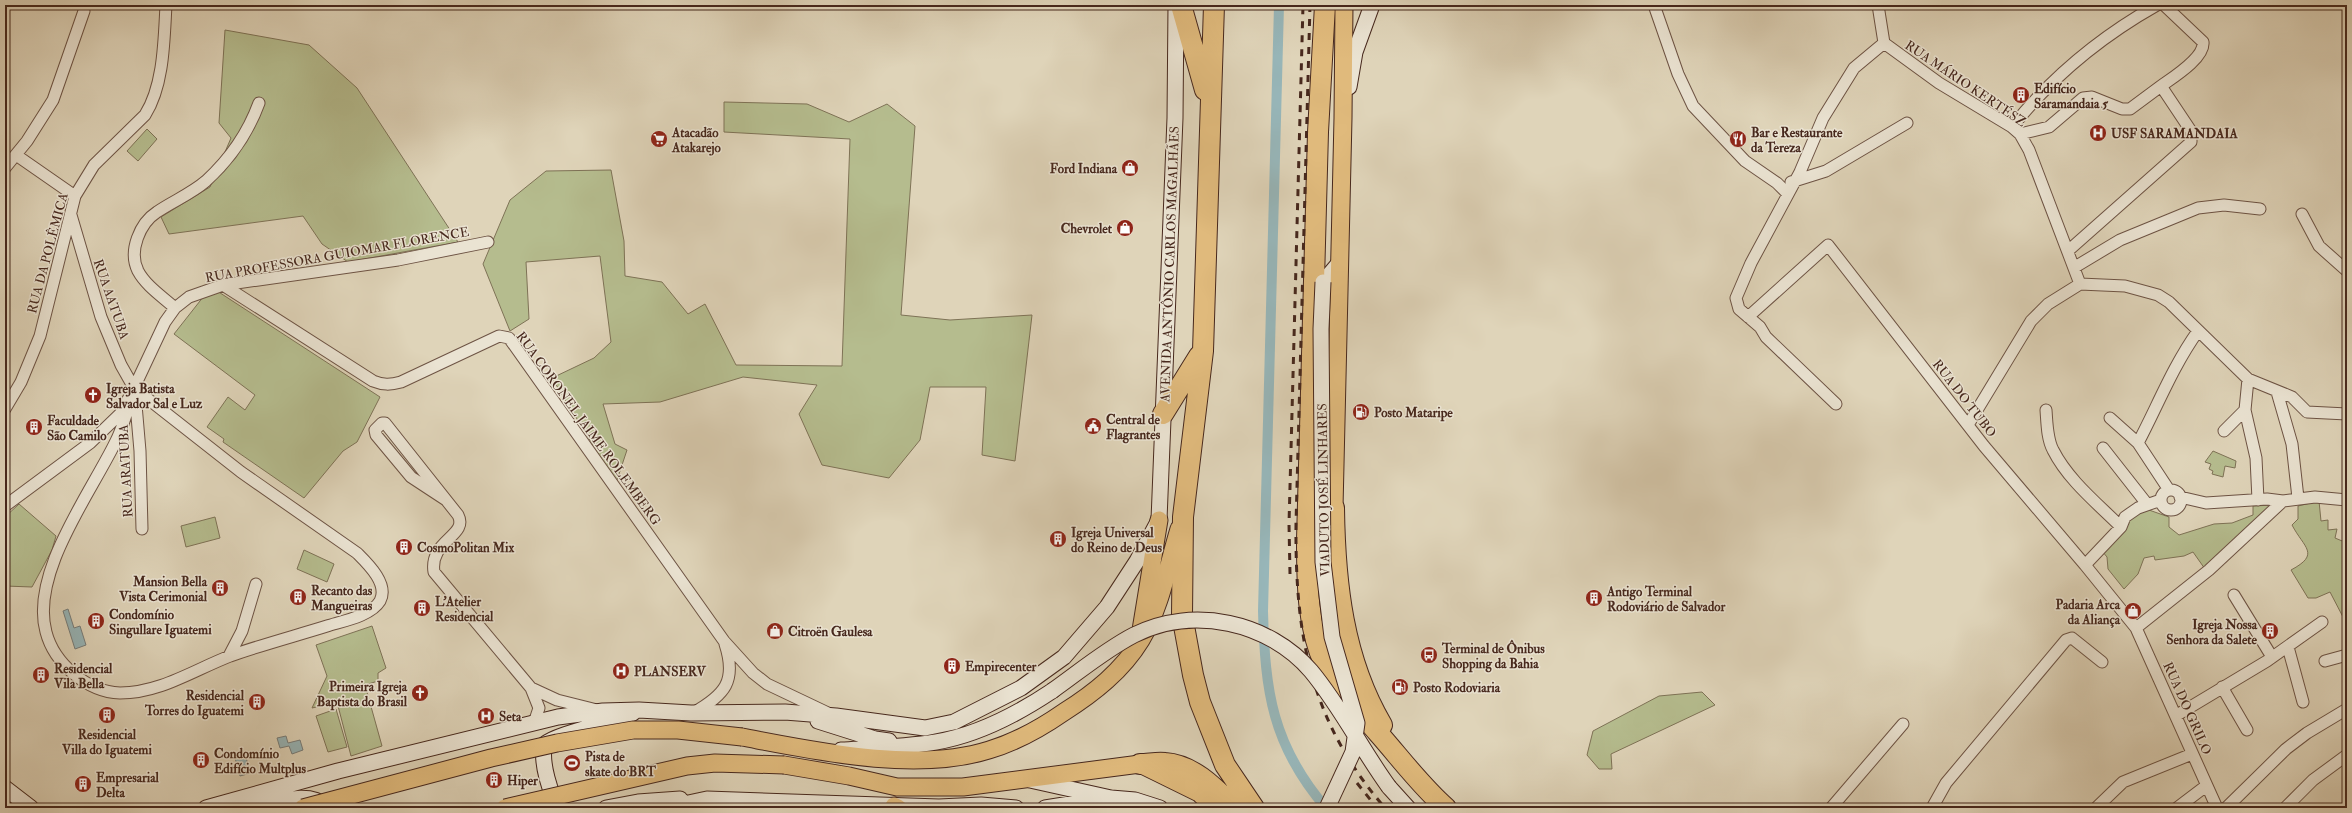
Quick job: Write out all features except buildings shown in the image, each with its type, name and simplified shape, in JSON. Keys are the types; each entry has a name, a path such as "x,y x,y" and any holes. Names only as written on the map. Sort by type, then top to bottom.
{"highway":[{"path":"1181,5 1201,72 1211,117"},
{"path":"1214,5 1203,351 1182,517 1182,615 1193,676 1200,702 1225,765 1254,808"},
{"path":"1325,5 1315,253 1307,548 1307,578 1315,638 1325,665 1340,689 1446,808"},
{"path":"1163,414 1203,351"},
{"path":"1334,508 1337,575 1344,627 1351,653 1369,701 1415,775"},
{"path":"1140,764 1165,763 1194,773 1214,787 1235,808"}],"main road":[{"name":"AVENIDA ANTÔNIO CARLOS MAGALHÃES","path":"212,806 338,771 534,723 603,711 639,710 691,714 785,712 836,716 909,727 941,726 973,714 1021,688 1064,657 1089,630 1121,586 1159,520 1175,118 1176,5"},
{"path":"1334,508 1344,118 1344,5"},
{"path":"1344,118 1355,52 1372,5"},
{"name":"VIADUTO JOSÉ LINHARES","path":"1315,253 1323,282 1321,329 1323,562 1332,637 1357,723 1353,752 1327,808"},
{"path":"1323,282 1340,262"},
{"path":"303,808 513,753 557,743 633,730 678,730 742,737 818,751 903,760 958,757 988,751 1029,733 1084,700 1106,682 1128,658 1141,639 1157,604 1182,517"},
{"path":"1141,639 1140,622 1159,520"},
{"path":"818,751 936,742 981,730 1015,714 1052,691 1136,634 1183,621 1220,621 1259,632 1281,645 1310,670 1334,702 1362,749 1389,787 1408,808"},
{"path":"561,808 553,799 544,758 545,744 553,739 609,723 639,710"},
{"path":"785,712 875,739 912,745"},
{"path":"505,808 687,766 715,763 784,765 849,776 897,787 963,787 1028,780 1140,764 1199,793 1215,808"},
{"path":"1028,780 1111,798 1135,800 1160,808"},
{"path":"5,788 31,808"},
{"path":"212,806 238,808 302,798 319,800 327,808"},
{"path":"1045,808 1111,798"},
{"path":"606,808 668,799 707,799 896,807 981,805 1016,808"},
{"path":"665,808 707,799"}],"street":[{"name":"RUA DA POLÊMICA","path":"5,409 22,382 33,357 71,215 74,196 94,165 145,115 151,105 159,78 166,5"},
{"path":"1654,5 1678,74 1693,106 1745,161 1777,183 1788,194"},
{"path":"1836,404 1766,336 1760,327 1739,309 1736,298 1751,263 1795,181 1814,136 1845,81 1863,59 1884,43 1878,5"},
{"path":"2016,130 2041,93 2065,70 2157,5"},
{"path":"2016,130 2049,127 2083,98 2092,97 2122,109 2130,109 2190,64 2203,46 2202,40 2164,5"},
{"path":"5,168 45,114 53,100 84,11"},
{"name":"RUA MÁRIO KERTÉSZ","path":"1884,43 1939,82 2016,130 2069,250 2080,284"},
{"path":"2069,250 2191,142 2191,132 2161,86"},
{"path":"175,308 152,288 138,270 136,244 140,230 147,219 190,193 206,181 226,159 245,133 259,103"},
{"path":"1777,183 1795,181 1826,171 1907,123"},
{"path":"16,155 74,196"},
{"path":"2075,267 2120,240 2198,208 2224,205 2260,209"},
{"path":"2302,214 2319,246 2347,271"},
{"name":"RUA AATUBA","path":"71,215 101,317 121,365 134,388"},
{"name":"RUA PROFESSORA GUIOMAR FLORENCE","path":"5,506 90,443 120,414 165,322 175,308 189,297 223,285 398,260 488,242"},
{"name":"RUA DO TUBO","path":"1748,316 1828,245 1968,426 2085,565"},
{"path":"1968,426 2031,321 2048,304 2080,284 2125,286 2158,296 2178,308 2198,331 2248,379 2297,400 2308,412 2347,414"},
{"name":"RUA CORONEL JAIME ROLEMBERG","path":"223,285 373,381 381,384 391,385 401,382 499,336 509,338 724,642 753,673 767,684 836,716"},
{"path":"2138,443 2166,382 2183,352 2198,331"},
{"path":"2248,379 2244,410 2256,458 2258,500"},
{"path":"134,388 236,468 357,553 368,564 381,585 382,595 379,603 363,613 230,656 158,687 118,693 98,688 81,679 62,664 52,648 46,632 42,610 50,570 60,546 116,440 134,388"},
{"name":"RUA ARATUBA","path":"134,388 140,451 142,530"},
{"path":"2277,392 2293,449 2298,498"},
{"path":"2046,410 2050,444 2057,457 2070,475 2121,527"},
{"path":"2224,431 2244,410"},
{"path":"2110,418 2138,443 2169,490 2176,491 2179,502"},
{"path":"446,500 411,477 376,436 374,430 382,423 385,423 446,500 461,521 460,527 434,554 432,562 434,572 531,688 539,708 534,723"},
{"path":"2103,448 2146,504"},
{"path":"2169,490 2162,496 2161,500 2163,506 2167,510 2173,510 2179,502"},
{"path":"2179,502 2258,500 2283,501 2315,497 2347,500"},
{"path":"2085,565 2121,527 2125,517 2146,504 2161,500"},
{"path":"2136,628 2209,570 2283,501"},
{"name":"RUA DO GRILO","path":"2085,565 2136,628 2177,715 2192,754 2217,808"},
{"path":"230,656 242,631 256,584"},
{"path":"2234,595 2272,657"},
{"path":"2177,715 2288,647 2322,622"},
{"path":"1932,808 1946,783 2066,640 2072,638 2102,662"},
{"name":"RUA CORONEL JAIME ROLEMBERG","path":"691,714 711,703 720,695 726,685 730,665 724,642"},
{"path":"2288,647 2303,702"},
{"path":"2325,662 2347,655"},
{"path":"531,688 557,700 603,711"},
{"path":"2222,688 2247,730"},
{"path":"2226,808 2286,749 2312,730 2347,708"},
{"path":"1831,808 1903,724"},
{"path":"2096,807 2123,782 2192,754"},
{"path":"2285,808 2314,780 2347,755"},
{"path":"2176,808 2206,786"}],"green space":[{"path":"225,30 309,45 357,88 458,242 348,262 322,244 303,216 169,234 161,217 210,187 231,138 219,123"},
{"path":"724,102 807,104 849,122 887,104 915,126 901,315 950,320 1032,315 1015,461 982,455 986,387 930,387 920,440 889,478 822,465 799,414 817,385 743,377 660,402 603,404 615,444 627,450 616,483 552,378 594,358 611,342 600,256 526,262 529,319 510,331 483,264 510,200 546,171 611,170 624,241 625,276 662,282 688,314 705,304 736,365 842,366 850,139 724,132"},
{"path":"147,129 157,139 138,161 127,151"},
{"path":"211,287 380,397 357,442 343,451 304,498 223,442 224,439 207,427 228,397 245,410 255,395 174,334"},
{"path":"2213,451 2236,461 2235,468 2225,466 2223,477 2212,474 2213,471 2209,469 2211,464 2205,462"},
{"path":"2319,501 2321,521 2328,520 2328,530 2337,529 2335,538 2347,543 2347,618 2343,617 2330,592 2316,598 2308,598 2291,570 2306,559 2308,555 2305,545 2292,525 2298,519 2298,506"},
{"path":"19,504 56,536 52,550 32,587 5,586 5,517"},
{"path":"2273,505 2205,569 2193,552 2184,556 2155,560 2154,556 2144,558 2138,574 2124,589 2108,569 2107,557 2102,551 2127,517 2146,509 2169,517 2169,527 2179,535 2214,524 2232,523 2253,515 2253,506"},
{"path":"215,517 220,538 186,547 181,526"},
{"path":"304,550 334,564 327,582 297,569"},
{"path":"372,626 386,668 378,673 378,681 365,685 382,746 351,756 337,702 312,708 327,676 316,645"},
{"path":"1702,692 1715,705 1611,754 1612,769 1599,769 1587,755 1593,731 1659,696"},
{"path":"336,709 347,747 328,752 316,716"}],"water":[{"path":"68,609 74,628 80,626 86,645 75,649 63,611"},
{"path":"286,736 288,743 300,740 303,750 292,754 289,746 280,748 277,738"},
{"path":"245,755 251,773 240,776 235,758"}],"waterway":[{"path":"1279,5 1263,611 1264,640 1270,692 1275,716 1283,739 1294,762 1308,785 1326,808"}],"railway":[{"path":"1290,574 1289,524 1303,5"},
{"path":"1310,5 1296,524 1296,565 1299,603 1304,640 1312,675 1324,709 1339,743 1360,775 1385,808"},
{"path":"1357,783 1377,808"}],"place":[{"name":"Edifício Saramandaia 5","path":"2021,95"},
{"name":"USF SARAMANDAIA","path":"2098,133"},
{"name":"Atacadão Atakarejo","path":"659,139"},
{"name":"Bar e Restaurante da Tereza","path":"1738,139"},
{"name":"Ford Indiana","path":"1130,168"},
{"name":"Chevrolet","path":"1125,228"},
{"name":"Igreja Batista Salvador Sal e Luz","path":"93,395"},
{"name":"Posto Mataripe","path":"1361,412"},
{"name":"Central de Flagrantes","path":"1093,426"},
{"name":"Faculdade São Camilo","path":"34,427"},
{"name":"Igreja Universal do Reino de Deus","path":"1058,539"},
{"name":"CosmoPolitan Mix","path":"404,547"},
{"name":"Mansion Bella Vista Cerimonial","path":"220,588"},
{"name":"Recanto das Mangueiras","path":"298,597"},
{"name":"Antigo Terminal Rodoviário de Salvador","path":"1594,598"},
{"name":"L'Atelier Residencial","path":"422,608"},
{"name":"Padaria Arca da Aliança","path":"2133,611"},
{"name":"Condomínio Singullare Iguatemi","path":"96,621"},
{"name":"Citroën Gaulesa","path":"775,631"},
{"name":"Igreja Nossa Senhora da Salete","path":"2270,631"},
{"name":"Terminal de Ônibus Shopping da Bahia","path":"1429,655"},
{"name":"Empirecenter","path":"952,666"},
{"name":"PLANSERV","path":"621,671"},
{"name":"Residencial Vila Bella","path":"41,675"},
{"name":"Posto Rodoviaria","path":"1400,687"},
{"name":"Primeira Igreja Baptista do Brasil","path":"420,693"},
{"name":"Residencial Torres do Iguatemi","path":"257,702"},
{"name":"Residencial Villa do Iguatemi","path":"107,715"},
{"name":"Seta","path":"486,716"},
{"name":"Condomínio Edifício Multplus","path":"201,760"},
{"name":"Pista de skate do BRT","path":"572,763"},
{"name":"Hiper","path":"494,780"},
{"name":"Empresarial Delta","path":"83,784"}]}
